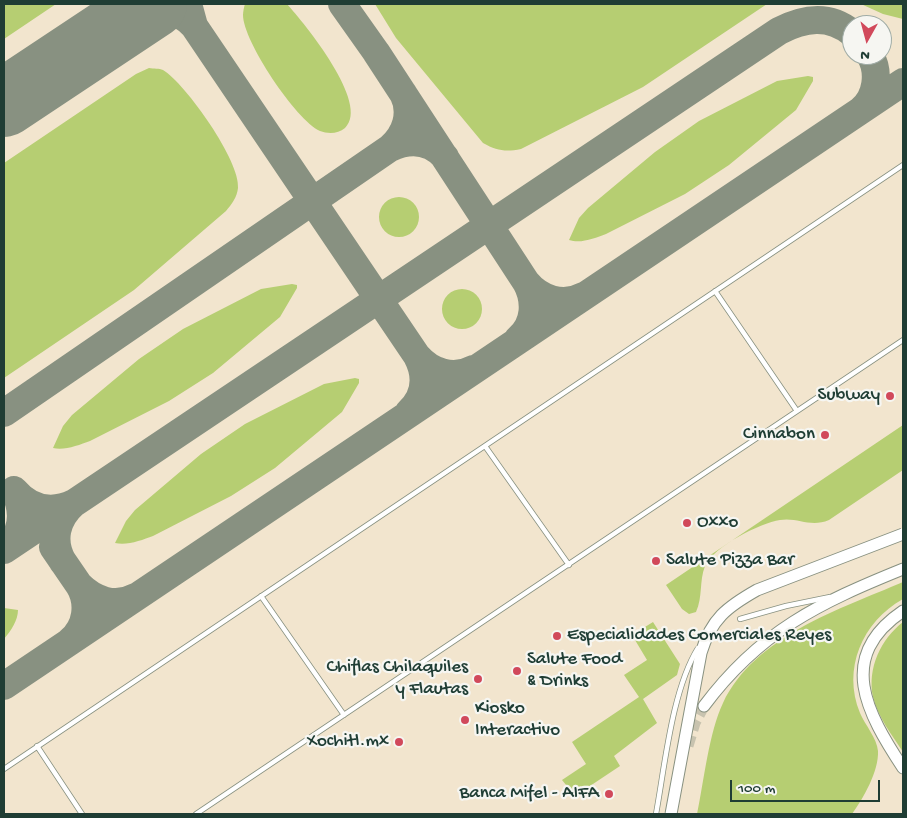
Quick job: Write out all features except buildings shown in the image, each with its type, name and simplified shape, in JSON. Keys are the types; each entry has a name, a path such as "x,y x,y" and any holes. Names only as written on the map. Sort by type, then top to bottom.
{"main road":[{"path":"671,814 698,667 706,634 723,612 757,590 903,534"},
{"path":"704,706 740,662 764,641 841,594 903,568"},
{"path":"903,611 888,621 875,636 867,653 863,672 863,691 870,711 903,768"}],"lane":[{"path":"4,769 903,165"},
{"path":"715,291 797,412"},
{"path":"196,814 903,340"},
{"path":"485,446 569,565"},
{"path":"740,619 786,606 841,594"},
{"path":"261,596 344,716"},
{"path":"656,814 682,680 706,634"},
{"path":"37,746 82,814"}],"green space":[{"path":"4,4 56,4 4,39"},
{"path":"245,4 287,4 307,28 320,45 343,83 349,101 351,117 345,128 333,133 320,131 298,112 285,96 261,60 245,27 243,15"},
{"path":"375,4 767,4 643,87 521,149 506,151 483,143 396,38"},
{"path":"861,4 903,4 903,19 883,14"},
{"path":"149,68 163,70 173,78 210,124 222,143 237,176 238,188 235,197 226,211 134,290 4,378 4,163 136,74"},
{"path":"808,76 813,77 813,81 796,110 729,165 685,194 606,234 583,241 569,240 579,218 588,208 655,152 699,121 777,81"},
{"path":"399,197 413,203 419,217 413,231 399,237 385,231 379,217 385,203"},
{"path":"292,284 297,285 297,288 280,317 213,373 169,401 90,441 67,448 53,448 63,426 72,415 139,359 183,329 261,289"},
{"path":"462,289 476,295 482,309 476,323 462,329 448,323 442,309 448,295"},
{"path":"355,378 359,379 359,383 342,412 275,468 231,496 153,536 129,543 115,543 126,521 135,510 201,454 245,424 324,384"},
{"path":"903,425 903,470 829,520 810,523 786,519 780,520 761,526 738,537 717,551 705,566 700,601 696,612 689,614 682,609 666,585"},
{"path":"903,582 903,599 876,620 859,648 855,664 853,680 855,696 860,713 877,746 878,759 865,793 852,814 697,814 714,728 723,703 737,680 777,642 827,614"},
{"path":"4,608 18,610 14,625 4,639"},
{"path":"653,622 680,664 677,675 643,699 657,723 614,756 620,766 575,796 562,780 586,764 572,742 639,697 624,675 647,660 632,635"},
{"path":"903,622 903,752 878,712 873,697 872,675 882,646"}],"taxiway":[{"path":"135,15 151,10 166,10 181,15 194,26 188,4"},
{"path":"342,4 376,52 526,282"},
{"path":"4,550 779,31 798,23 816,20 842,27"},
{"path":"194,26 417,356"},
{"path":"861,110 874,91 876,76 874,65"},
{"path":"4,686 903,82"},
{"path":"403,93 408,116 404,130 390,148 412,142 426,144 439,151 445,157"},
{"path":"4,413 390,148"},
{"path":"518,339 528,326 533,312 532,296 526,282 538,293 552,300 568,301 583,296"},
{"path":"409,412 415,406 422,392 423,378 417,356 429,366 443,373 458,374 473,369"},
{"path":"6,548 12,542 19,528 20,505 14,490 27,502 41,508 57,508 74,503 63,516 57,531 57,546 63,562"},
{"path":"53,547 79,585"},
{"path":"70,641 80,629 85,614 85,599 79,585 91,595 105,601 120,602 135,597"}],"runway":[{"path":"4,103 153,4"}],"tunnel":[{"path":"688,746 695,723 704,706"}],"place":[{"name":"Subway","path":"890,396"},
{"name":"Cinnabon","path":"825,435"},
{"name":"Oxxo","path":"687,523"},
{"name":"Salute Pizza Bar","path":"656,561"},
{"name":"Especialidades Comerciales Reyes","path":"557,636"},
{"name":"Salute Food & Drinks","path":"517,671"},
{"name":"Chiflas Chilaquiles y Flautas","path":"478,679"},
{"name":"Kiosko Interactivo","path":"465,720"},
{"name":"Xochitl.mx","path":"399,742"},
{"name":"Banca Mifel - AIFA","path":"609,794"}]}
